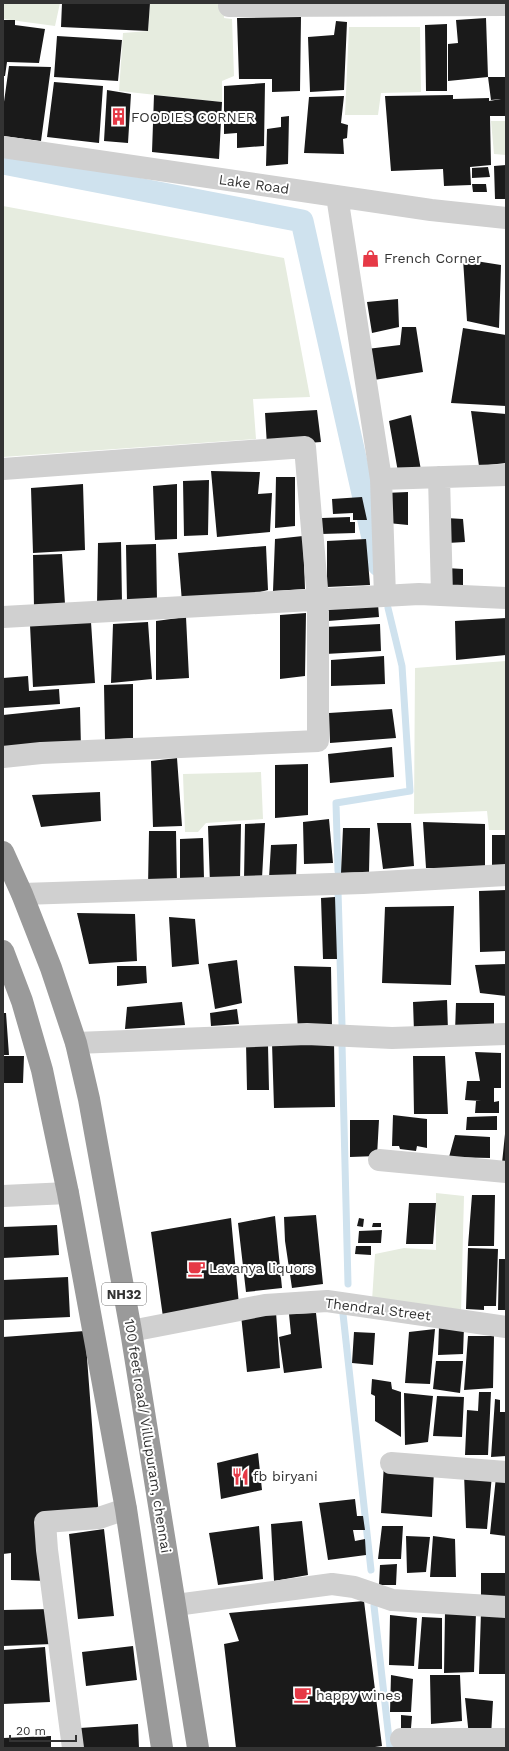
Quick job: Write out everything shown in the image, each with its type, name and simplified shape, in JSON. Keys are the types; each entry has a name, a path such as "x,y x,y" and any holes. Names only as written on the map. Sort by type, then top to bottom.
{"highway":[{"name":"100 feet road/ Villupuram, chennai","path":"3,852 22,894 76,1043 101,1162 131,1331 198,1748"},
{"name":"NH32","path":"3,951 22,1001 42,1070 68,1192 126,1509 162,1748"}],"street":[{"path":"229,6 506,5"},
{"name":"Lake Road","path":"3,147 431,210 506,218"},
{"path":"337,196 381,479 386,596"},
{"path":"3,469 305,447 318,600 318,741 41,753 3,757"},
{"path":"381,479 506,475"},
{"path":"439,477 442,595"},
{"path":"3,617 419,594 506,598"},
{"path":"22,894 364,883 506,875"},
{"path":"76,1043 307,1034 392,1038 506,1034"},
{"path":"379,1160 506,1172"},
{"path":"3,1196 68,1192"},
{"name":"Thendral Street","path":"131,1331 265,1305 327,1301 506,1327"},
{"path":"391,1463 506,1472"},
{"path":"73,1748 47,1550 45,1522 99,1518 126,1509"},
{"path":"176,1605 332,1584 354,1587 392,1600 506,1607"},
{"path":"400,1739 506,1740"}],"shaded area":[{"path":"3,3 60,3 55,26 3,19"},
{"path":"150,3 232,3 225,4 224,18 232,19 234,76 222,81 222,102 119,91 123,33 148,31"},
{"path":"349,27 420,27 421,92 381,93 378,115 345,115"},
{"path":"491,121 506,121 506,155 494,154"},
{"path":"3,206 284,258 310,397 253,399 256,439 3,457"},
{"path":"506,661 506,830 489,830 487,811 414,814 415,668"},
{"path":"261,772 263,819 206,823 198,832 185,832 183,774"},
{"path":"436,1193 464,1196 461,1313 372,1301 375,1254 404,1248 436,1250"}],"building":[{"path":"62,3 150,3 148,31 61,27"},
{"path":"301,17 300,91 272,92 272,79 239,79 237,18"},
{"path":"486,18 488,77 448,81 448,44 458,43 456,20"},
{"path":"3,20 15,20 15,25 45,29 39,63 7,62 5,76 3,76"},
{"path":"336,21 347,22 344,90 310,92 308,37 334,35"},
{"path":"447,24 447,91 426,91 425,25"},
{"path":"57,36 122,40 118,81 54,77"},
{"path":"9,66 51,67 41,141 3,136 3,109"},
{"path":"488,77 506,77 506,116 490,116 491,165 470,167 471,185 444,186 443,169 391,171 385,96 453,95 453,99 489,98 489,101 501,99 491,100"},
{"path":"54,82 103,86 99,143 47,137"},
{"path":"265,83 264,146 237,148 237,133 224,134 224,86"},
{"name":"FOODIES CORNER","path":"107,90 131,94 128,143 104,141"},
{"path":"154,95 222,102 219,159 152,152"},
{"path":"344,96 341,123 348,125 347,138 343,139 344,154 304,153 309,97"},
{"path":"289,116 288,164 266,166 267,129 281,127 281,117"},
{"path":"506,165 506,199 495,199 494,166"},
{"path":"488,167 490,177 472,178 472,168"},
{"path":"472,184 486,184 487,192 473,192"},
{"path":"463,259 501,265 499,328 467,321"},
{"path":"398,299 399,327 372,333 367,302"},
{"path":"402,327 416,327 423,372 374,380 367,349 400,345"},
{"path":"463,328 506,335 506,406 451,403"},
{"path":"317,410 321,442 267,446 265,413"},
{"path":"471,411 506,414 506,463 479,466"},
{"path":"411,415 421,470 398,472 389,421"},
{"path":"211,471 260,472 258,494 272,493 270,532 217,537"},
{"path":"276,477 295,477 295,526 275,528"},
{"path":"209,480 208,535 184,536 183,481"},
{"path":"83,484 85,550 33,553 31,488"},
{"path":"177,484 177,539 155,540 153,486"},
{"path":"408,492 408,525 388,523 385,493"},
{"path":"362,497 367,520 353,520 353,513 333,514 332,499"},
{"path":"350,517 350,522 355,522 355,533 321,534 322,518"},
{"path":"446,518 463,519 465,542 447,543"},
{"path":"303,536 305,589 273,591 275,539"},
{"path":"366,539 370,585 327,587 327,541"},
{"path":"121,542 122,603 97,605 98,543"},
{"path":"156,544 157,601 127,602 126,545"},
{"path":"266,546 268,590 232,599 182,602 178,553"},
{"path":"62,554 65,604 34,607 33,555"},
{"path":"446,568 463,569 463,591 446,591"},
{"path":"378,604 379,617 328,621 328,608"},
{"path":"306,613 305,676 280,679 280,615"},
{"path":"186,617 189,678 156,680 156,621"},
{"path":"506,618 506,655 456,660 455,621"},
{"path":"91,622 95,683 33,687 30,625"},
{"path":"148,622 152,679 111,683 113,624"},
{"path":"380,624 381,651 325,654 325,627"},
{"path":"384,656 385,684 331,686 331,660"},
{"path":"28,676 29,691 59,689 60,704 3,708 3,678"},
{"path":"133,684 133,738 105,740 104,685"},
{"path":"80,707 81,748 3,754 3,715"},
{"path":"392,709 396,738 330,743 329,713"},
{"path":"392,747 394,777 330,783 328,754"},
{"path":"177,758 182,826 153,827 151,761"},
{"path":"308,764 308,815 275,818 275,765"},
{"path":"100,792 101,821 41,827 32,795"},
{"path":"329,819 333,863 304,864 303,822"},
{"path":"423,822 485,824 485,868 426,868"},
{"path":"265,823 262,878 244,879 245,824"},
{"path":"377,823 411,823 414,866 383,869"},
{"path":"241,824 240,880 210,884 208,826"},
{"path":"343,828 370,828 369,872 341,873"},
{"path":"149,831 176,831 177,885 148,887"},
{"path":"492,835 506,835 506,870 492,871"},
{"path":"203,838 204,879 180,879 180,839"},
{"path":"297,844 296,878 269,878 271,845"},
{"path":"506,890 506,951 480,952 479,891"},
{"path":"335,897 337,959 323,959 321,898"},
{"path":"454,906 451,985 382,983 385,907"},
{"path":"77,913 135,914 137,961 89,964"},
{"path":"169,917 195,919 199,964 172,967"},
{"path":"237,960 242,1003 215,1009 208,964"},
{"path":"506,964 506,996 480,993 475,965"},
{"path":"117,966 146,966 147,983 117,986"},
{"path":"294,966 331,967 332,1027 298,1030"},
{"path":"447,1000 448,1031 414,1032 413,1002"},
{"path":"182,1002 185,1025 125,1029 127,1007"},
{"path":"456,1003 494,1003 494,1030 455,1032"},
{"path":"237,1009 239,1024 211,1026 210,1013"},
{"path":"3,1013 6,1013 9,1055 3,1055"},
{"path":"334,1041 335,1107 274,1108 272,1043"},
{"path":"246,1043 268,1045 269,1090 247,1090"},
{"path":"475,1052 501,1053 501,1088 494,1088 494,1102 499,1101 499,1113 475,1113 476,1101 481,1101 465,1100 467,1081 480,1081"},
{"path":"3,1056 24,1056 23,1083 3,1083"},
{"path":"413,1056 445,1056 448,1114 414,1114"},
{"path":"393,1115 427,1119 427,1148 417,1146 416,1151 400,1149 399,1146 392,1146"},
{"path":"497,1116 497,1130 466,1130 467,1117"},
{"path":"350,1120 379,1120 377,1156 350,1157"},
{"path":"505,1134 506,1163 502,1163"},
{"path":"455,1135 490,1137 490,1158 449,1157"},
{"path":"472,1195 495,1195 494,1246 468,1246"},
{"path":"409,1203 436,1203 433,1244 406,1244"},
{"path":"316,1215 323,1284 292,1288 285,1241 284,1217"},
{"path":"275,1216 282,1288 246,1292 238,1223"},
{"name":"Lavanya liquors","path":"231,1218 239,1305 163,1317 151,1232"},
{"path":"359,1218 364,1219 363,1227 357,1226"},
{"path":"373,1223 381,1223 381,1227 372,1227"},
{"path":"57,1225 59,1255 3,1258 3,1227"},
{"path":"382,1230 381,1243 358,1243 359,1231"},
{"path":"356,1246 371,1246 371,1255 355,1254"},
{"path":"468,1248 498,1249 496,1306 484,1306 484,1310 466,1309"},
{"path":"499,1259 506,1259 506,1310 498,1310"},
{"path":"68,1277 70,1317 3,1320 3,1280"},
{"path":"276,1312 280,1368 247,1372 241,1315"},
{"path":"316,1313 322,1368 284,1373 279,1337 291,1334 289,1314"},
{"path":"439,1326 464,1327 463,1354 438,1355"},
{"path":"435,1329 430,1384 405,1383 409,1332"},
{"path":"85,1331 99,1518 45,1522 48,1581 11,1580 11,1553 3,1554 3,1337"},
{"path":"354,1332 375,1333 373,1365 352,1363"},
{"path":"468,1336 494,1336 493,1388 464,1390"},
{"path":"436,1361 463,1361 460,1393 433,1389"},
{"path":"372,1379 391,1382 392,1389 401,1392 401,1437 375,1421 375,1396 371,1394"},
{"path":"479,1392 491,1392 488,1455 465,1455 467,1410 478,1411"},
{"path":"404,1393 433,1396 428,1442 405,1445"},
{"path":"437,1396 464,1397 462,1437 433,1436"},
{"path":"495,1399 500,1400 500,1412 506,1412 506,1456 491,1457"},
{"name":"fb biryani","path":"258,1453 262,1490 221,1499 217,1463"},
{"path":"384,1464 434,1469 432,1517 381,1513"},
{"path":"464,1473 492,1475 487,1529 466,1528"},
{"path":"496,1477 506,1478 506,1536 490,1534"},
{"path":"355,1499 357,1516 363,1516 365,1530 353,1530 355,1541 365,1539 366,1555 328,1560 319,1503"},
{"path":"302,1521 308,1575 274,1581 271,1524"},
{"path":"259,1526 263,1579 218,1585 209,1533"},
{"path":"382,1526 403,1526 401,1559 378,1559"},
{"path":"104,1529 114,1616 78,1619 69,1534"},
{"path":"406,1536 430,1537 426,1572 407,1573"},
{"path":"433,1536 455,1539 456,1577 430,1577"},
{"path":"397,1564 396,1585 379,1585 380,1565"},
{"path":"481,1573 506,1573 506,1603 481,1602"},
{"name":"happy wines","path":"364,1601 382,1746 368,1748 236,1748 224,1644 239,1641 229,1613"},
{"path":"51,1609 52,1644 3,1646 3,1610"},
{"path":"445,1612 476,1613 474,1672 444,1673"},
{"path":"481,1612 506,1613 506,1674 479,1674"},
{"path":"390,1615 417,1618 414,1666 389,1665"},
{"path":"422,1617 442,1618 442,1669 418,1669"},
{"path":"133,1646 137,1680 86,1686 82,1652"},
{"path":"45,1647 50,1702 3,1704 3,1650"},
{"path":"391,1675 413,1679 411,1712 390,1712"},
{"path":"430,1675 460,1675 462,1721 431,1724"},
{"path":"465,1698 493,1701 491,1736 469,1736"},
{"path":"401,1715 412,1716 411,1728 401,1729"},
{"path":"138,1724 139,1748 76,1748 80,1728"},
{"path":"51,1736 51,1748 3,1748 3,1738"}],"waterway":[{"path":"3,163 302,221 379,565"},
{"path":"338,871 336,803 410,791 402,666 388,608"},
{"path":"338,891 342,1025"},
{"path":"342,1044 348,1284"},
{"path":"343,1314 371,1570"},
{"path":"374,1606 390,1748"}],"place":[{"name":"FOODIES CORNER","path":"118,117"},
{"name":"French Corner","path":"371,258"},
{"name":"Lavanya liquors","path":"196,1268"},
{"name":"fb biryani","path":"240,1476"},
{"name":"happy wines","path":"303,1695"}]}
